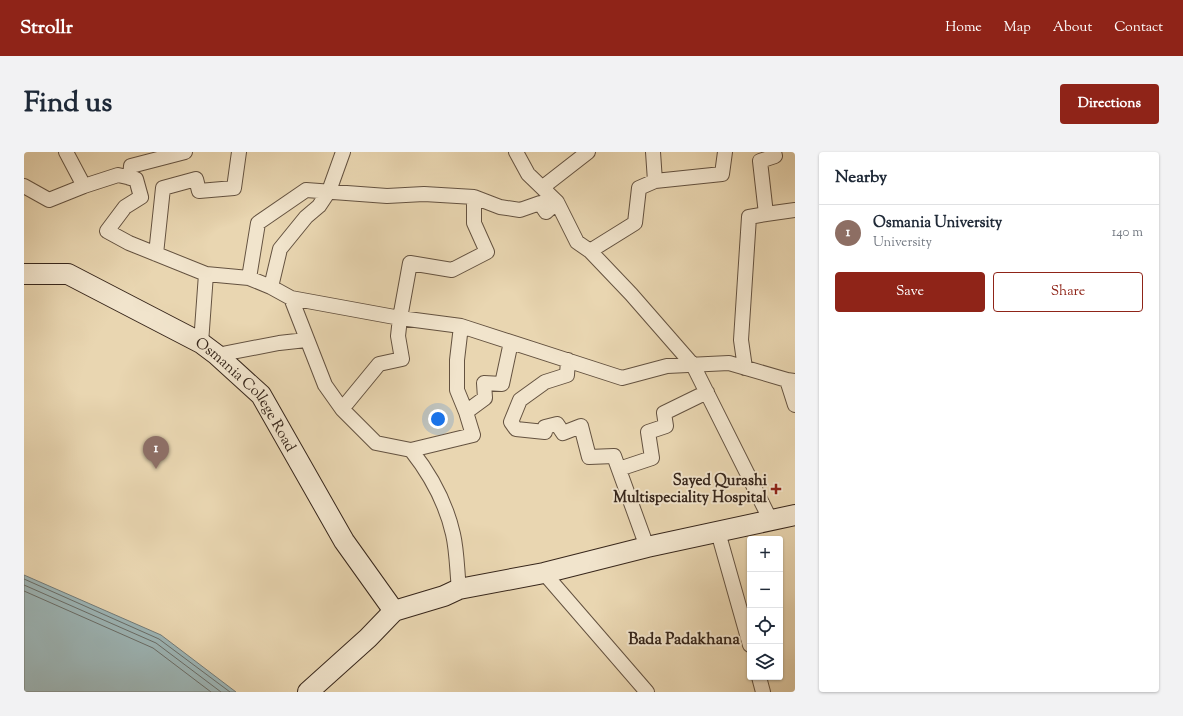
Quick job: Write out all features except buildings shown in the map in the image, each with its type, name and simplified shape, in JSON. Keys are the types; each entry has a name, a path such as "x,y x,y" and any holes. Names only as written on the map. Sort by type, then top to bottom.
{"street":[{"path":"66,152 84,186"},
{"path":"130,178 131,166 185,152"},
{"path":"156,254 163,188 196,179 200,191 234,188 239,152"},
{"path":"271,287 280,249 306,217 319,206 329,191 342,152"},
{"path":"516,152 528,174 557,202 577,242 590,251 631,294 693,365 771,521"},
{"path":"544,188 588,152"},
{"path":"653,152 655,180"},
{"path":"590,251 635,223 639,188 655,180 722,174 725,152"},
{"path":"766,214 760,161 775,156 774,152"},
{"path":"24,186 49,200 84,186 118,175 136,179 141,197 125,207 107,231 129,243 206,274 249,278 271,287 291,298 400,318 461,326 622,378 667,366 729,363 791,381 795,404"},
{"path":"249,278 258,223 306,190 387,196 424,194 474,198 500,207 520,210 540,203 546,212 557,202"},
{"path":"342,409 379,364 402,358 398,336 410,263 452,270 487,252 474,223 474,198"},
{"path":"745,368 741,340 749,217 795,210"},
{"name":"Osmania College Road","path":"24,274 68,274 201,343 218,355 261,395 344,541 394,611"},
{"path":"201,343 206,274"},
{"path":"291,298 306,340 325,385 342,409 376,443 411,450 473,435 457,390 457,360 461,326"},
{"path":"218,355 279,343 306,340"},
{"path":"466,412 485,398 484,383 502,384 511,342"},
{"path":"568,360 567,376 545,382 520,400 511,422 516,429 545,432 544,427 557,424 563,433 581,426 588,457 614,456 647,547"},
{"path":"619,469 652,458 648,432 666,426 664,412 707,392"},
{"path":"411,450 428,470 453,534 459,589"},
{"path":"308,692 368,638 394,611 444,596 459,589 544,572 647,547 795,516"},
{"path":"718,532 750,644"},
{"path":"544,572 647,692"},
{"path":"760,680 763,692"}],"water":[{"path":"24,575 161,635 236,692 24,692"}],"place":[{"name":"Osmania University","path":"156,469"},
{"name":"Sayed Qurashi Multispeciality Hospital","path":"776,489"}],"district":[{"name":"Bada Padakhana","path":"684,638"}]}
